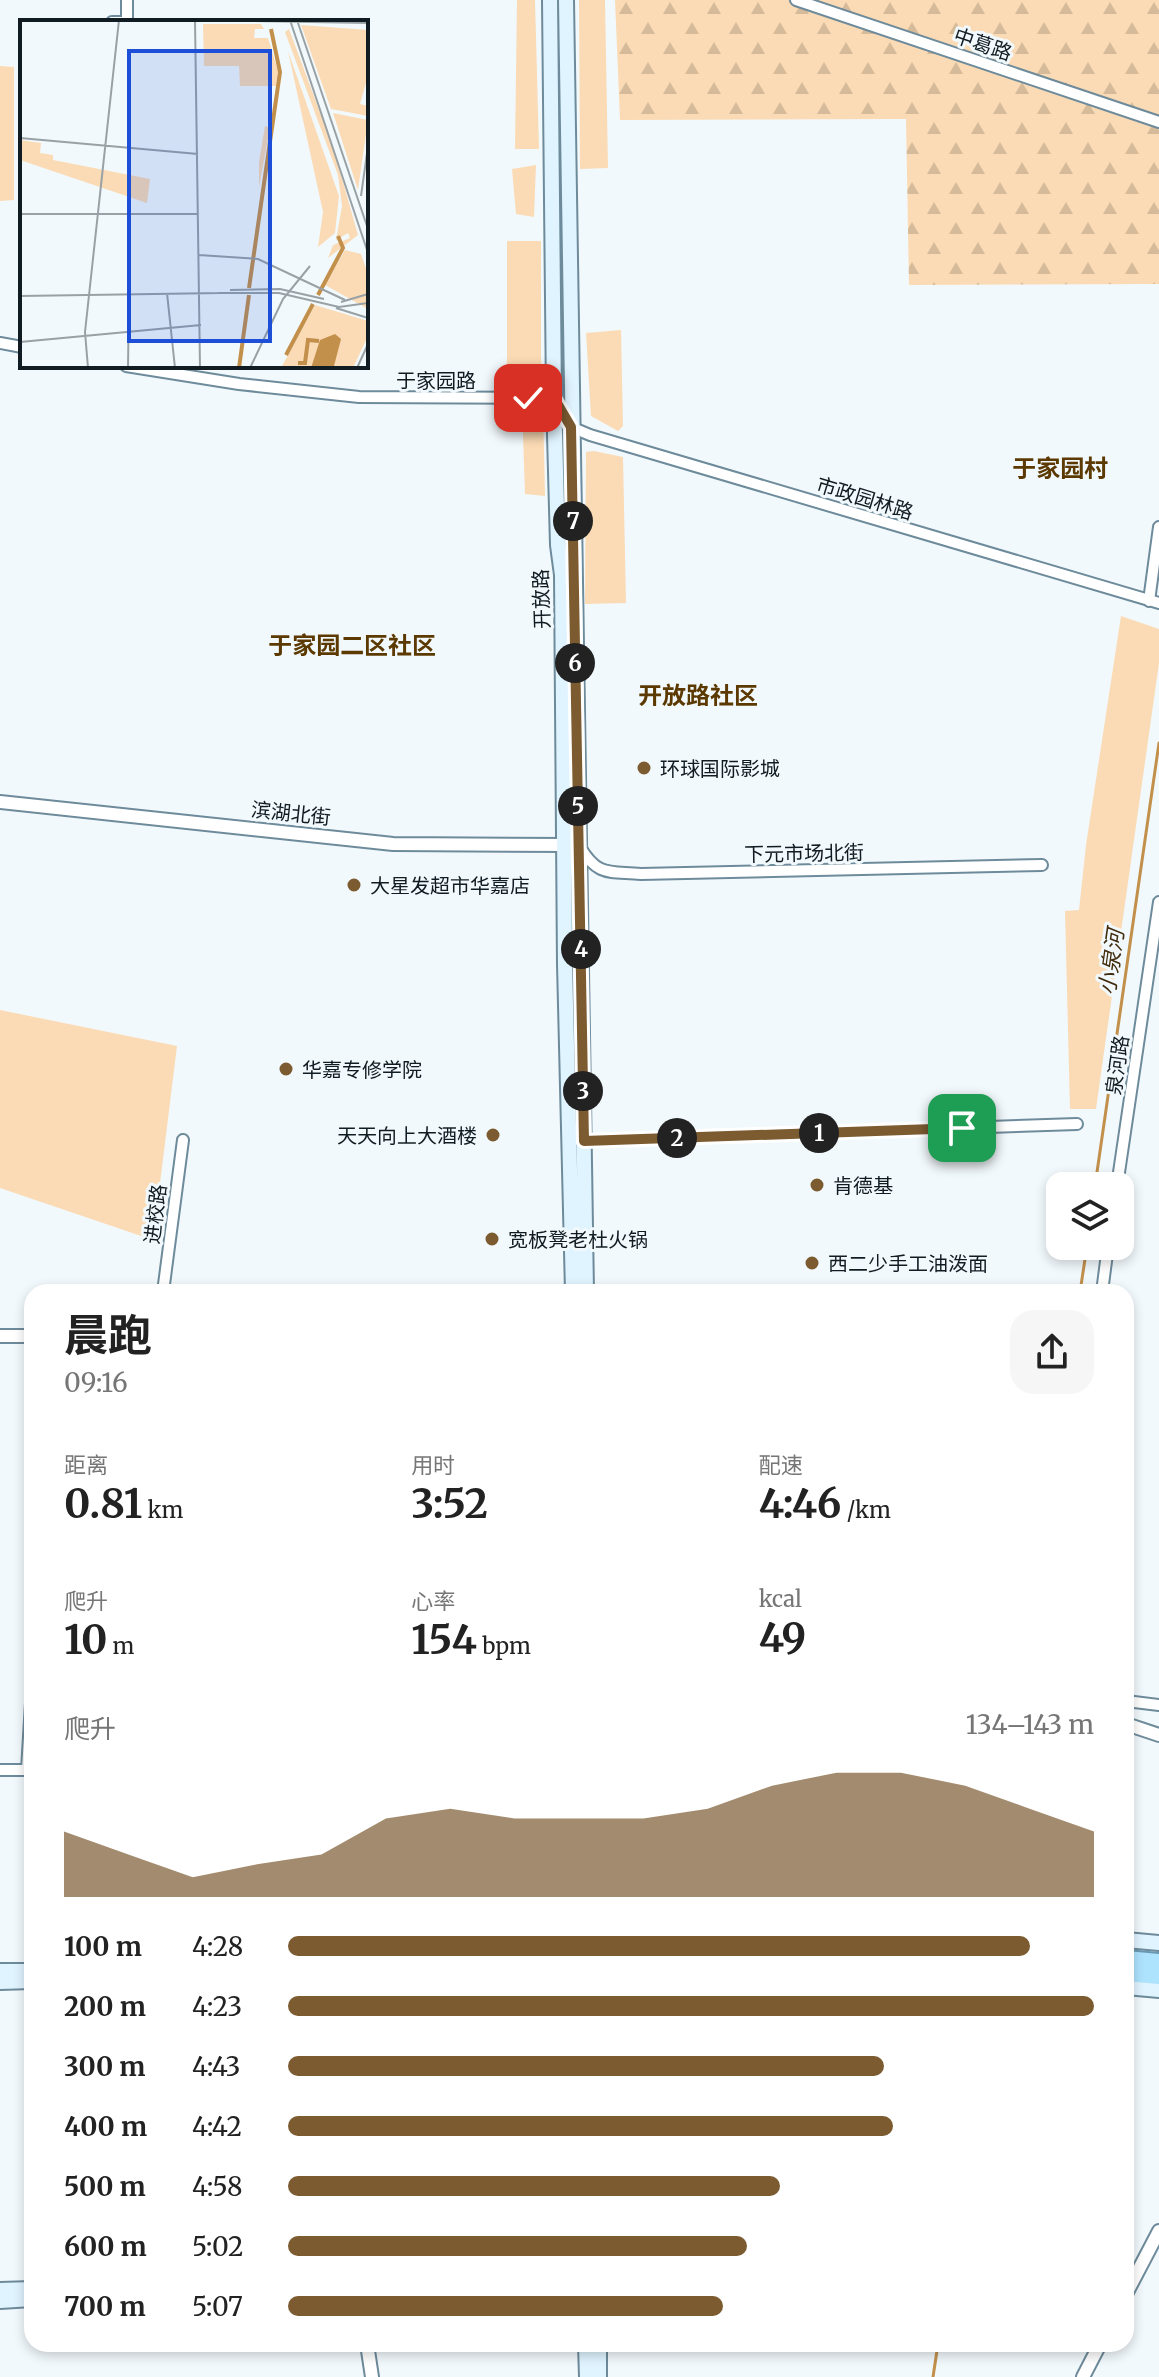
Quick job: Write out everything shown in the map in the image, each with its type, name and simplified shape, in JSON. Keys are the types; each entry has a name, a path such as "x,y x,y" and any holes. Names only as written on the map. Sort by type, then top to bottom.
{"highway":[{"path":"1134,1960 1159,1962"},
{"path":"1134,1974 1159,1976"}],"main road":[{"name":"开放路","path":"550,0 554,398 572,845"},
{"name":"开放路","path":"566,0 572,845 577,1142 586,1284"},
{"name":"开放路","path":"573,1284 577,1142"},
{"path":"1134,1941 1159,1943"},
{"path":"2,1979 24,1973"},
{"path":"2,1979 24,1980"},
{"path":"1134,1988 1159,1990"},
{"path":"0,2290 24,2289"},
{"path":"0,2301 24,2300"},
{"path":"586,2352 587,2377"},
{"path":"599,2352 599,2377"}],"street":[{"name":"中葛路","path":"796,0 1159,122"},
{"path":"0,343 20,347"},
{"name":"于家园路","path":"139,368 239,384 359,397 554,398"},
{"path":"554,398 571,427"},
{"name":"市政园林路","path":"571,427 1154,602"},
{"path":"1154,602 1159,527"},
{"name":"滨湖北街","path":"0,802 393,844 572,845"},
{"name":"下元市场北街","path":"572,845 591,865 602,870 641,874 1042,865"},
{"name":"泉河路","path":"1119,1172 1159,902"},
{"path":"577,1142 1077,1124"},
{"name":"进校路","path":"164,1284 183,1140"},
{"path":"1103,1284 1106,1260"},
{"path":"0,1336 24,1336"},
{"path":"1134,1702 1159,1705"},
{"path":"1134,1727 1159,1735"},
{"path":"0,1770 24,1770"},
{"path":"1134,2279 1159,2231"},
{"path":"368,2352 372,2377"},
{"path":"1083,2377 1096,2352"}],"green space":[{"path":"517,0 535,0 539,149 515,149"},
{"path":"579,0 605,0 608,168 580,169"},
{"path":"615,0 1159,0 1159,284 909,285 906,119 620,120"},
{"path":"0,66 14,67 14,200 0,201"},
{"path":"536,165 534,217 516,214 512,169"},
{"path":"507,241 541,241 541,377 507,377"},
{"path":"621,330 623,426 618,431 591,416 586,333"},
{"path":"522,406 543,407 545,496 525,494"},
{"path":"586,452 623,457 626,603 585,604"},
{"path":"1121,616 1159,629 1159,663 1096,1109 1070,1109 1065,911 1079,910"},
{"path":"0,1010 177,1046 153,1240 0,1188"}],"waterway":[{"name":"小泉河","path":"1097,1172 1159,743"},
{"name":"小泉河","path":"1081,1284 1085,1260"},
{"name":"小泉河","path":"933,2377 937,2352"}],"place":[{"name":"环球国际影城","path":"644,768"},
{"name":"大星发超市华嘉店","path":"354,885"},
{"name":"华嘉专修学院","path":"286,1069"},
{"name":"天天向上大酒楼","path":"493,1135"},
{"name":"肯德基","path":"817,1185"},
{"name":"宽板凳老杜火锅","path":"492,1239"},
{"name":"西二少手工油泼面","path":"812,1263"}],"district":[{"name":"于家园村","path":"1060,468"},
{"name":"于家园二区社区","path":"352,645"},
{"name":"开放路社区","path":"698,695"}],"route":[{"path":"528,398 554,398 571,427 584,1141 962,1128"}]}
